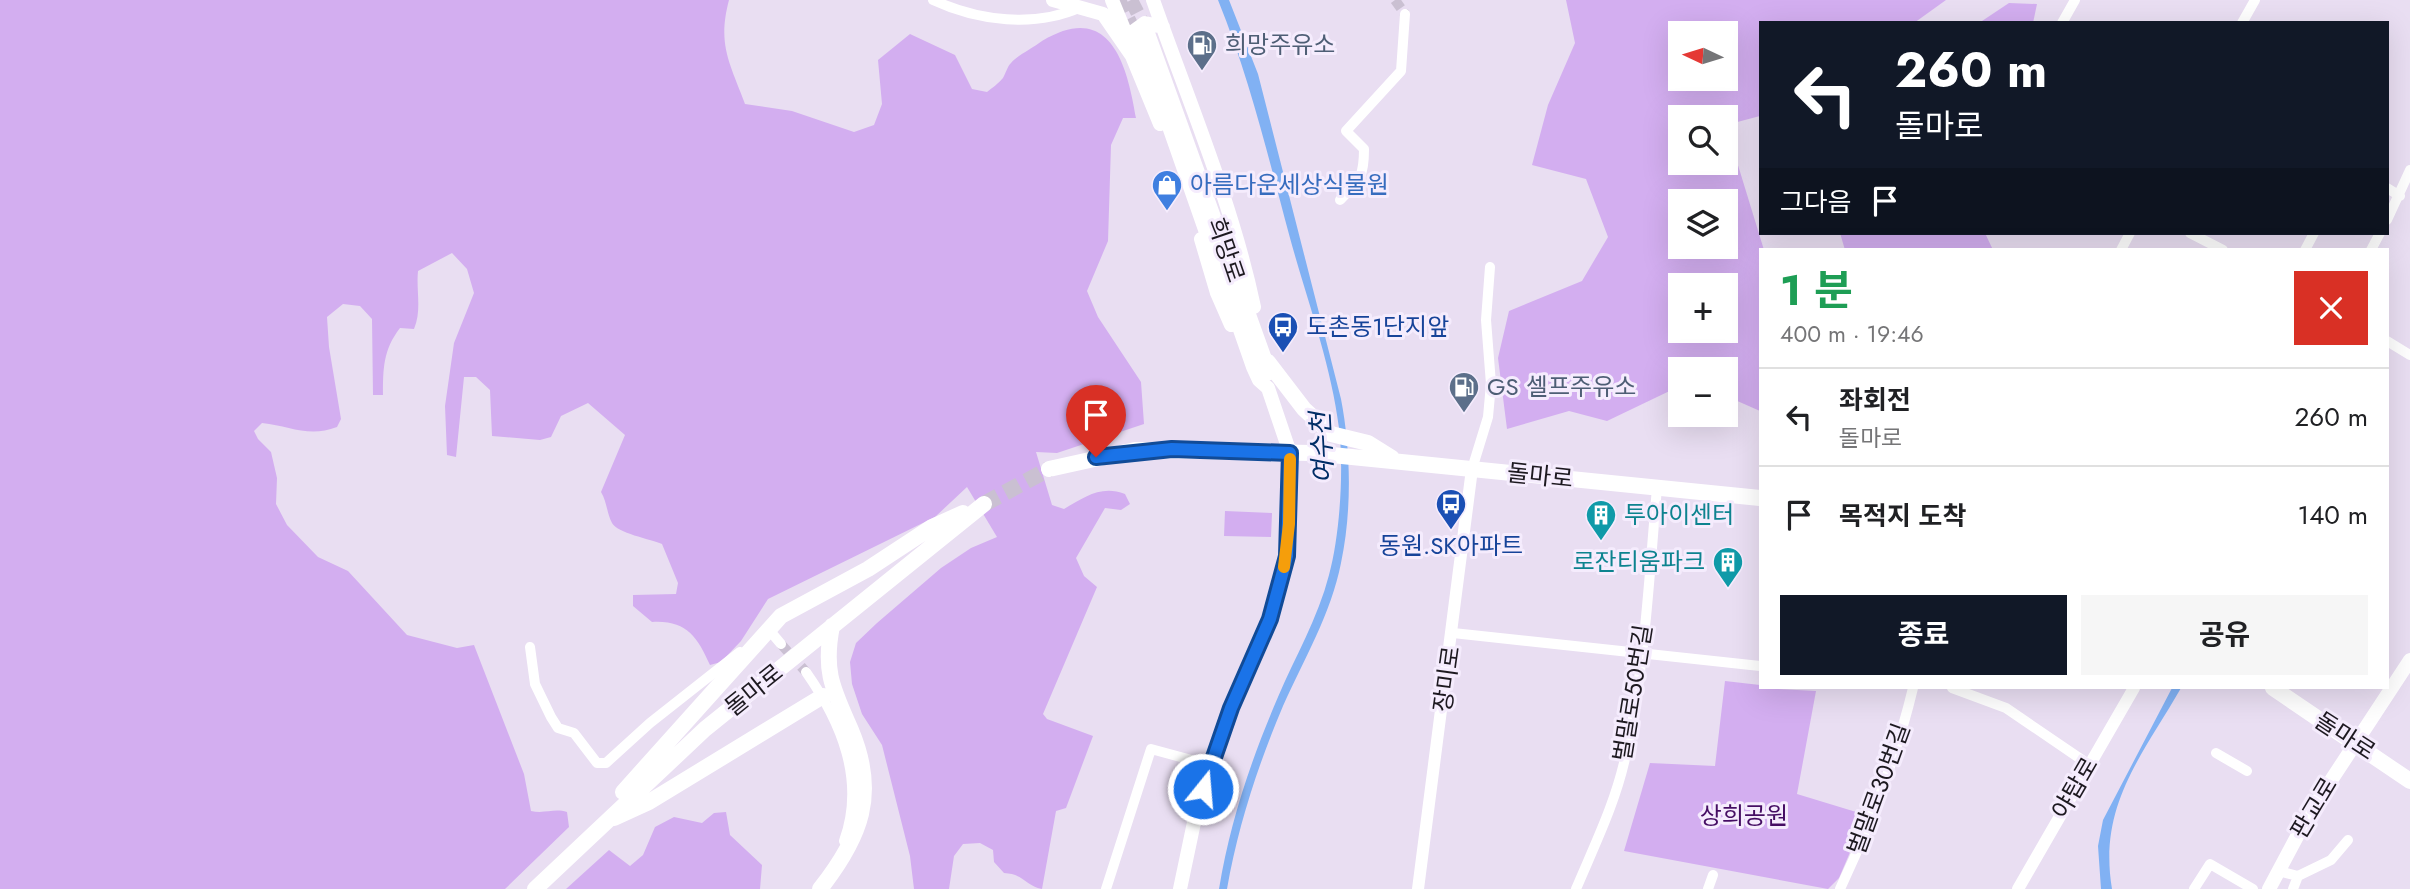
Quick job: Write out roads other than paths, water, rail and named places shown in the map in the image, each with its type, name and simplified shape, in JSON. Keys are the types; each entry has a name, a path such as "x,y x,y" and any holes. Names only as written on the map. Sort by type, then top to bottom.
{"main road":[{"path":"1053,0 1103,14 1132,56 1192,209 1217,293 1261,365 1331,434 1368,443 1396,460"},
{"path":"1112,0 1138,37"},
{"path":"1153,0 1248,278 1262,346"},
{"path":"1147,93 1138,37 1134,31 1146,23 1163,27"},
{"name":"희망로","path":"1138,37 1262,346 1261,365"},
{"name":"희망로","path":"1138,37 1261,365 1271,376 1268,387 1290,453"},
{"path":"1049,469 1136,450 1290,453 1287,556 1270,619 1231,708 1210,765 1196,813 1180,889"},
{"name":"돌마로","path":"1290,453 1396,460 1759,498"},
{"name":"돌마로","path":"535,889 599,825 705,729 984,504 932,527 868,569 781,616 769,631"},
{"path":"820,889 840,864 856,835 864,804 864,770 829,678 827,655 832,626"},
{"path":"599,825 667,741 769,631"},
{"name":"판교로","path":"2269,889 2354,742 2410,660"},
{"name":"돌마로","path":"2274,689 2410,781"},
{"path":"599,825 649,802 822,696"},
{"name":"돌마로","path":"2383,761 2410,774"}],"street":[{"path":"933,0 999,19 1039,20 1081,7"},
{"path":"2063,21 2075,0"},
{"path":"2243,21 2255,0"},
{"path":"1340,200 1362,179 1364,163 1364,149 1346,131 1401,71 1405,14"},
{"path":"2389,216 2410,170"},
{"path":"2389,189 2400,196"},
{"path":"2194,235 2219,248"},
{"path":"1472,469 1488,417 1490,384 1486,320 1490,267"},
{"path":"2389,342 2410,355"},
{"name":"장미로","path":"1418,889 1472,469"},
{"name":"벌말로50번길","path":"1576,889 1605,825 1626,755 1643,654 1657,488"},
{"path":"530,647 535,684 551,718 558,728 574,733 597,763 606,763 650,723 769,631 781,644"},
{"path":"1453,633 1759,666"},
{"path":"806,672 822,696 848,757 853,807 840,850 811,889"},
{"name":"벌말로30번길","path":"1840,889 1882,795 1913,689"},
{"path":"1955,689 2006,708 2088,764"},
{"name":"야탑로","path":"2018,889 2133,689"},
{"path":"1107,889 1151,749 1210,765"},
{"path":"2216,752 2248,771"},
{"path":"2278,871 2298,876 2331,860 2348,840"},
{"path":"2194,889 2210,864 2253,889"},
{"path":"1708,889 1713,875"},
{"path":"2293,889 2298,876"}],"water":[{"path":"1218,0 1229,0 1258,74 1341,399 1349,481 1345,543 1331,600 1265,751 1243,819 1227,889 1219,889 1242,792 1268,721 1313,622 1329,575 1338,522 1341,463 1339,428 1324,356 1249,88"},
{"path":"2171,689 2180,689 2138,759 2117,806 2109,859 2112,889 2101,889 2098,846 2103,820"}],"tunnel":[{"path":"1119,0 1138,38"},
{"path":"1131,0 1148,33"},
{"path":"1395,0 1405,14"},
{"path":"984,504 1049,469"},
{"path":"781,644 806,672"}],"place":[{"name":"희망주유소","path":"1202,72"},
{"name":"아름다운세상식물원","path":"1167,212"},
{"name":"도촌동1단지앞","path":"1283,354"},
{"name":"GS 셀프주유소","path":"1464,414"},
{"name":"동원.SK아파트","path":"1451,531"},
{"name":"투아이센터","path":"1601,542"},
{"name":"로잔티움파크","path":"1728,589"}],"water label":[{"name":"여수천","path":"1322,448"}],"park label":[{"name":"상희공원","path":"1744,816"}]}
